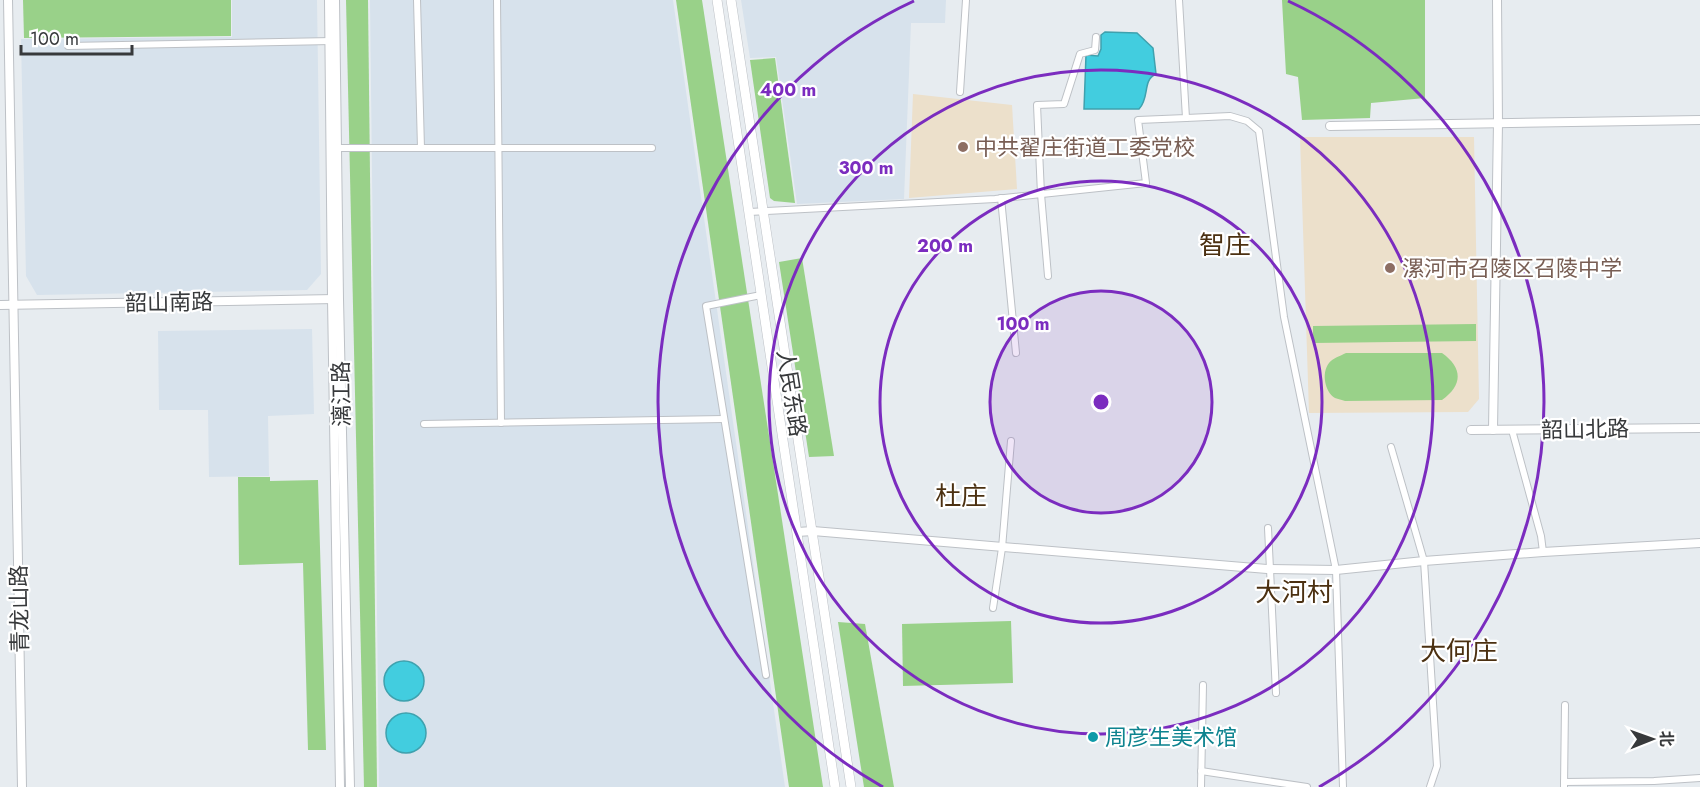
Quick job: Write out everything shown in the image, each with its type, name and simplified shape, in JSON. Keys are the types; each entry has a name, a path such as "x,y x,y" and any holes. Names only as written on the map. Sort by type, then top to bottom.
{"main road":[{"name":"人民东路","path":"717,0 836,787"},
{"name":"人民东路","path":"731,0 851,787"}],"street":[{"name":"青龙山路","path":"8,0 4,45 14,305 22,787"},
{"name":"漓江路","path":"329,0 337,148 335,299 350,787"},
{"name":"漓江路","path":"335,0 333,41 340,787"},
{"path":"417,0 421,148"},
{"path":"497,0 501,423"},
{"path":"960,92 966,0"},
{"path":"1179,0 1186,118"},
{"path":"1493,430 1498,123 1497,0"},
{"path":"1048,276 1036,105 1064,104 1080,54 1095,50 1096,37"},
{"path":"68,46 333,41"},
{"path":"748,212 1001,198 1146,183 1138,120 1230,116 1247,121 1258,131 1284,317 1336,570 1343,787"},
{"path":"1330,126 1700,120"},
{"path":"337,148 652,148"},
{"path":"1001,198 1016,353"},
{"path":"761,295 706,306 766,675"},
{"name":"韶山南路","path":"0,305 335,299"},
{"path":"424,424 724,419"},
{"name":"韶山北路","path":"1470,430 1700,428"},
{"path":"1512,430 1541,536 1543,552"},
{"path":"993,608 1002,548 1011,441"},
{"path":"1391,447 1424,561 1437,766 1430,787"},
{"path":"1268,528 1276,693"},
{"path":"796,532 813,531 1269,569 1336,570 1543,552 1700,543"},
{"path":"1201,787 1203,685"},
{"path":"1565,705 1564,784 1654,784 1700,778"},
{"path":"1201,771 1307,787"}],"shaded area":[{"path":"232,0 317,0 321,274 307,290 37,295 26,276 21,39 232,37"},
{"path":"370,0 673,0 785,787 379,787"},
{"path":"741,0 946,0 945,23 911,23 904,199 797,204 776,57 750,58"},
{"name":"中共翟庄街道工委党校","path":"913,94 1012,105 1017,189 909,198"},
{"name":"漯河市召陵区召陵中学","path":"1300,137 1474,137 1479,399 1468,412 1309,413"},
{"path":"312,329 314,414 268,416 269,476 209,477 208,410 159,410 158,331"}],"green space":[{"path":"23,0 231,0 231,36 24,38"},
{"path":"346,0 368,0 377,787 364,787"},
{"path":"676,0 702,0 823,787 789,787"},
{"path":"1282,0 1425,0 1425,98 1371,103 1370,118 1302,120 1298,77 1286,74"},
{"path":"775,58 795,203 774,201 770,198 750,60"},
{"path":"802,258 834,456 809,457 779,262"},
{"path":"1476,324 1476,341 1313,343 1313,326"},
{"path":"1346,353 1442,353 1454,365 1457,371 1457,382 1442,400 1345,401 1335,398 1329,391 1325,372 1329,363"},
{"path":"238,477 270,477 270,481 318,480 326,750 308,750 303,563 239,565"},
{"path":"1011,621 1013,683 903,686 902,624"},
{"path":"838,622 865,624 894,787 864,787"}],"water":[{"path":"1105,32 1137,33 1153,48 1156,74 1149,80 1139,109 1084,109 1086,55 1098,56 1101,49 1101,35"},
{"path":"404,661 412,662 418,667 423,673 423,689 418,695 412,700 404,701 396,700 390,695 385,689 384,681 385,673 390,667 396,662"},
{"path":"406,713 420,719 426,733 420,747 406,753 392,747 386,733 392,719"}],"place":[{"name":"中共翟庄街道工委党校","path":"963,147"},
{"name":"漯河市召陵区召陵中学","path":"1390,268"},
{"name":"周彦生美术馆","path":"1093,737"}],"district":[{"name":"智庄","path":"1225,245"},
{"name":"杜庄","path":"961,496"},
{"name":"大河村","path":"1294,592"},
{"name":"大何庄","path":"1459,651"}]}
